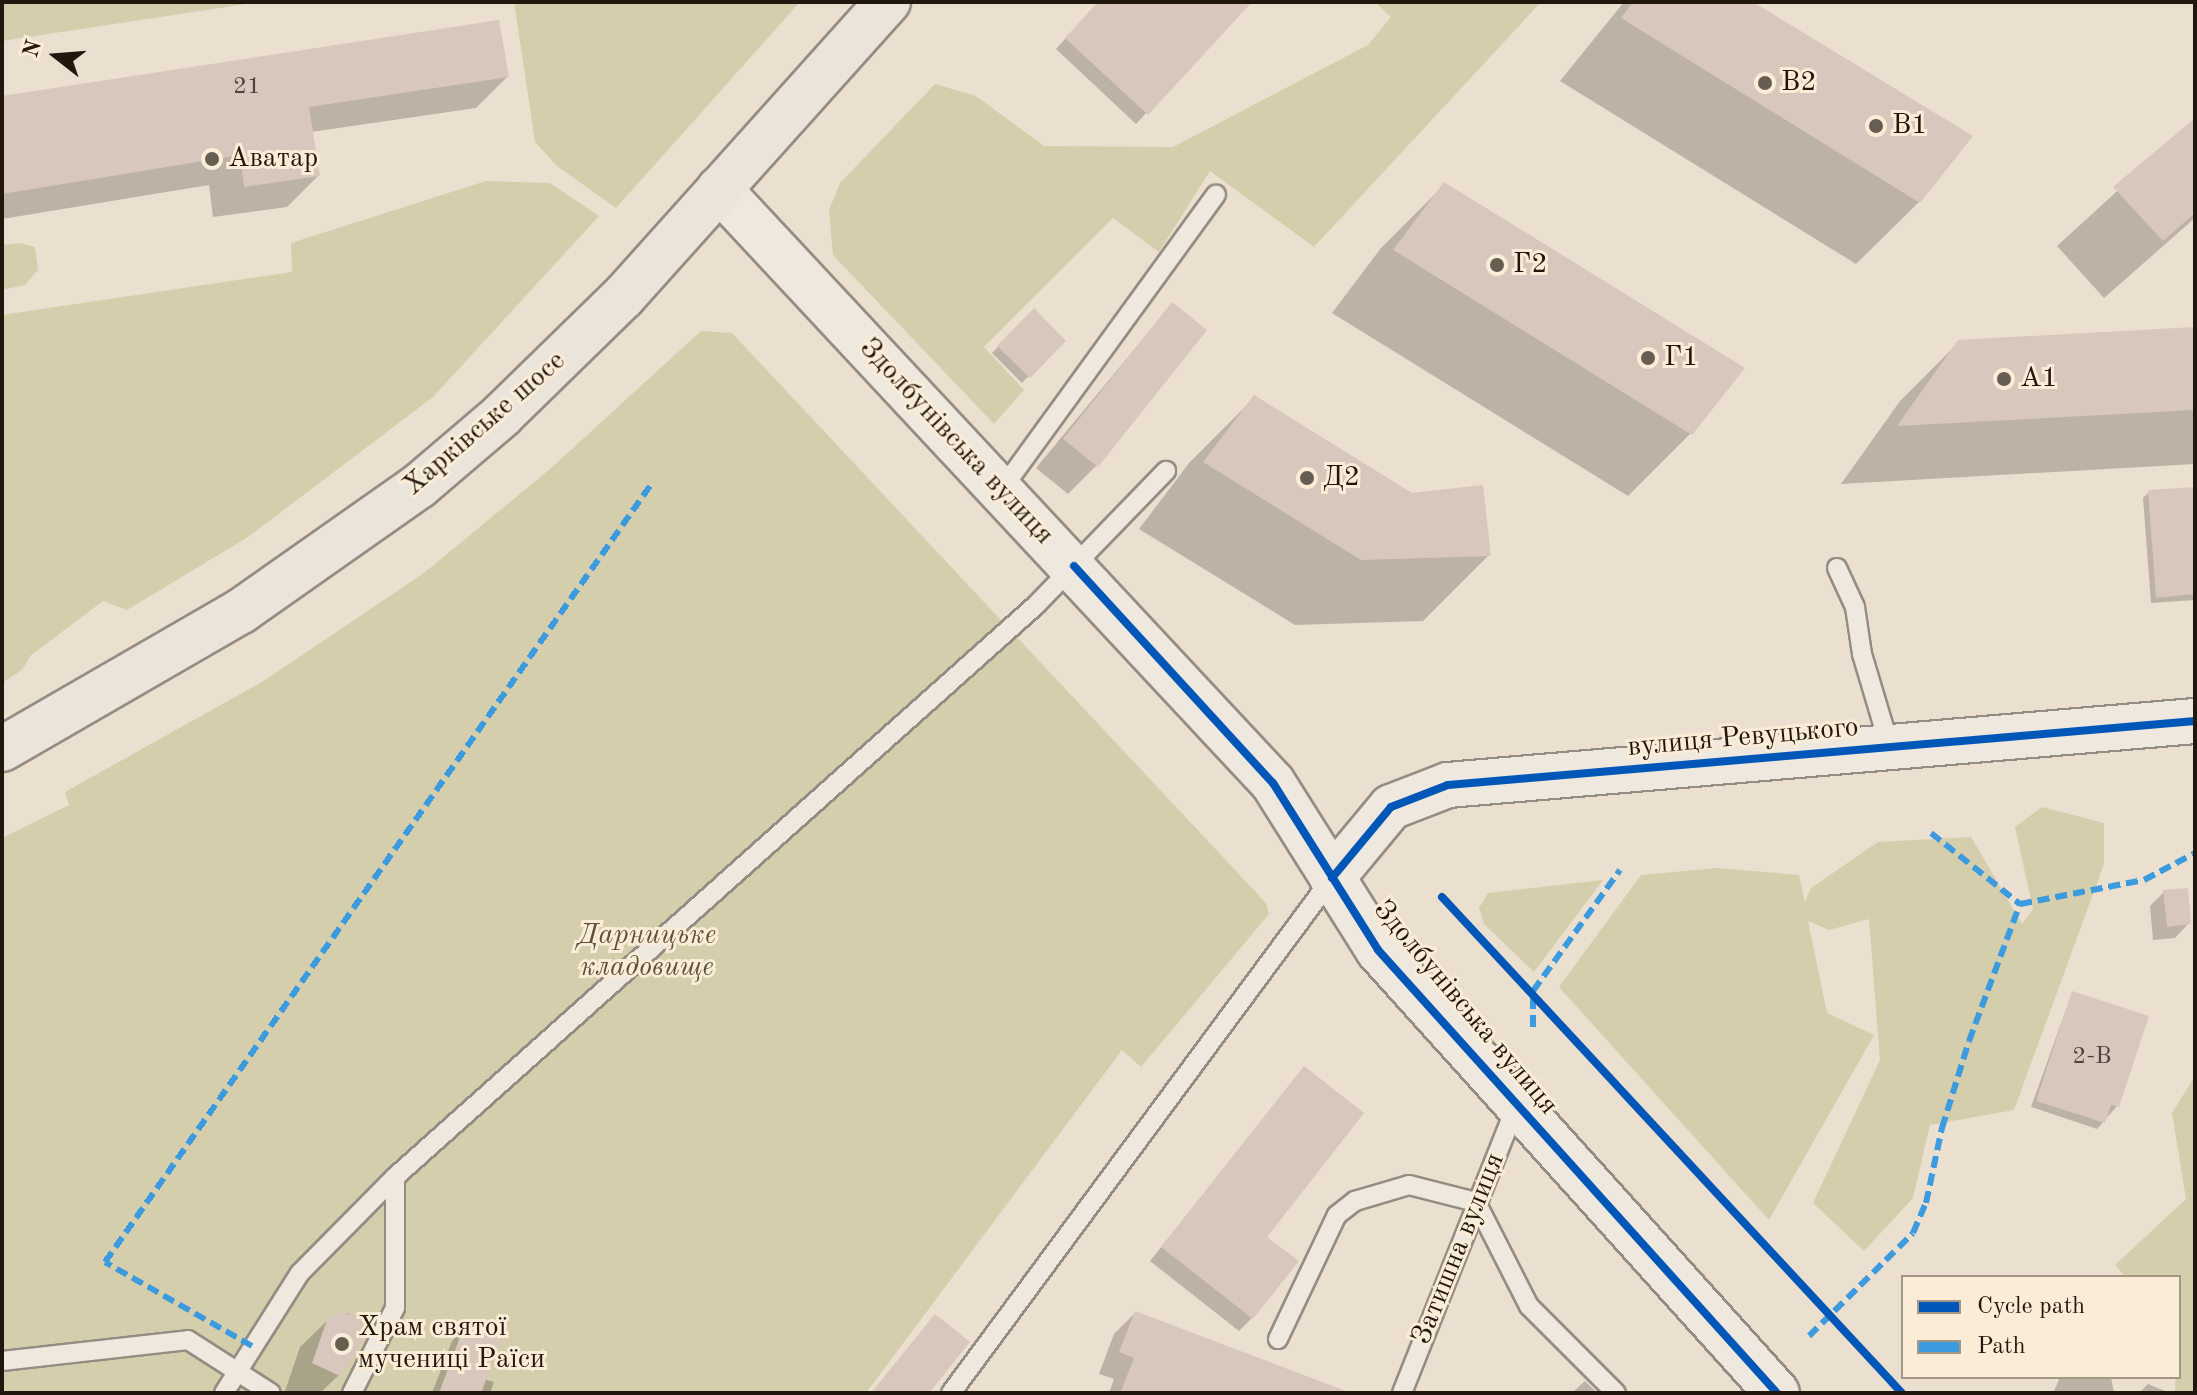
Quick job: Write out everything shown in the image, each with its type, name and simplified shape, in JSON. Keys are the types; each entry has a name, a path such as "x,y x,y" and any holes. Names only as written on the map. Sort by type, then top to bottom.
{"main road":[{"name":"Харківське шосе","path":"2,749 241,611 419,486 583,338 888,2"}],"street":[{"name":"Здолбунівська вулиця","path":"719,189 1074,566 1273,783 1378,950 1777,1393"},
{"name":"вулиця Ревуцького","path":"1332,878 1391,807 1448,785 2195,721"}],"lane":[{"path":"1002,489 1216,194"},
{"path":"224,1393 300,1273 395,1177 1074,566 1166,471"},
{"path":"1837,568 1855,607 1862,654 1890,748"},
{"path":"951,1393 1332,878"},
{"name":"Затишна вулиця","path":"1402,1393 1516,1105"},
{"path":"352,1393 395,1308 395,1177"},
{"path":"1278,1339 1316,1251 1337,1215 1355,1201 1409,1185 1476,1202 1529,1306 1616,1393"},
{"path":"2,1361 188,1340 235,1373 271,1393"}],"green space":[{"path":"2,2 259,2 2,41"},
{"path":"514,2 800,2 616,208 557,166 535,142"},
{"path":"1375,2 1541,2 1314,247 1210,171 1159,252 1113,218 984,347 1024,390 994,424 833,255 829,210 840,183 935,84 976,96 1044,146 1173,147 1368,45 1391,17"},
{"path":"486,181 550,183 599,216 433,397 248,537 127,610 103,601 30,656 22,670 2,683 2,315 292,272 291,243"},
{"path":"20,243 35,247 38,270 25,285 2,290 2,245"},
{"name":"Дарницьке кладовище","path":"701,331 732,333 1266,903 1269,914 1141,1067 1122,1050 866,1393 2,1393 2,838 69,805 65,792 262,682 424,573 550,469"},
{"path":"2042,807 2104,823 2104,864 2014,1110 1930,1125 1913,1198 1864,1251 1813,1203 1880,1060 1869,919 1829,930 1808,921 1827,1013 1874,1035 1769,1220 1559,987 1641,875 1718,868 1799,875 1805,902 1811,888 1878,842 1971,837 2022,924 2033,909 2015,827"},
{"path":"1603,880 1534,972 1484,924 1479,908 1488,893"},
{"path":"2195,1076 2195,1393 2175,1393 2175,1379 2181,1379 2181,1275 2124,1275 2115,1265 2186,1199 2172,1113"}],"building":[{"path":"1098,2 1252,2 1148,115 1065,38"},
{"path":"1633,2 1753,2 1973,136 1920,203 1621,18"},
{"path":"499,20 509,77 309,107 320,176 244,187 240,155 2,194 2,96"},
{"path":"2195,118 2195,213 2163,241 2113,187"},
{"path":"1444,182 1745,368 1692,435 1393,250"},
{"path":"1172,302 1207,330 1098,467 1063,439"},
{"path":"1034,308 1066,341 1030,378 997,346"},
{"path":"2195,327 2195,410 1897,426 1958,340"},
{"name":"Д2","path":"1254,395 1412,493 1483,485 1491,556 1361,560 1203,462"},
{"path":"2195,487 2195,594 2156,598 2148,490"},
{"path":"2188,888 2191,924 2167,927 2163,890"},
{"path":"2072,991 2149,1016 2119,1107 2111,1105 2105,1123 2036,1101"},
{"path":"1304,1066 1364,1113 1267,1237 1299,1261 1253,1319 1161,1247"},
{"name":"Храм святої мучениці Раїси","path":"341,1311 361,1319 366,1336 340,1376 312,1363 328,1317"},
{"path":"1135,1311 1346,1391 1120,1393 1134,1358 1119,1352"},
{"path":"935,1314 970,1342 929,1393 871,1393"},
{"path":"465,1324 502,1338 481,1393 439,1393"}],"marked path":[{"path":"252,1346 105,1262 650,486"},
{"path":"1931,833 2020,904"},
{"path":"1809,1336 1913,1233 1926,1203 1942,1128 1969,1041 2020,904 2144,880 2195,853"},
{"path":"1533,1027 1533,991 1620,870"}],"cycle path":[{"path":"1074,566 1273,783 1378,950 1777,1393"},
{"path":"1332,878 1391,807 1448,785 2195,721"},
{"path":"1442,897 1902,1393"}],"place":[{"name":"В2","path":"1765,83"},
{"name":"В1","path":"1876,126"},
{"name":"Аватар","path":"212,159"},
{"name":"Г2","path":"1497,265"},
{"name":"Г1","path":"1648,358"},
{"name":"А1","path":"2004,379"},
{"name":"Д2","path":"1307,478"},
{"name":"Храм святої мучениці Раїси","path":"342,1344"}]}
